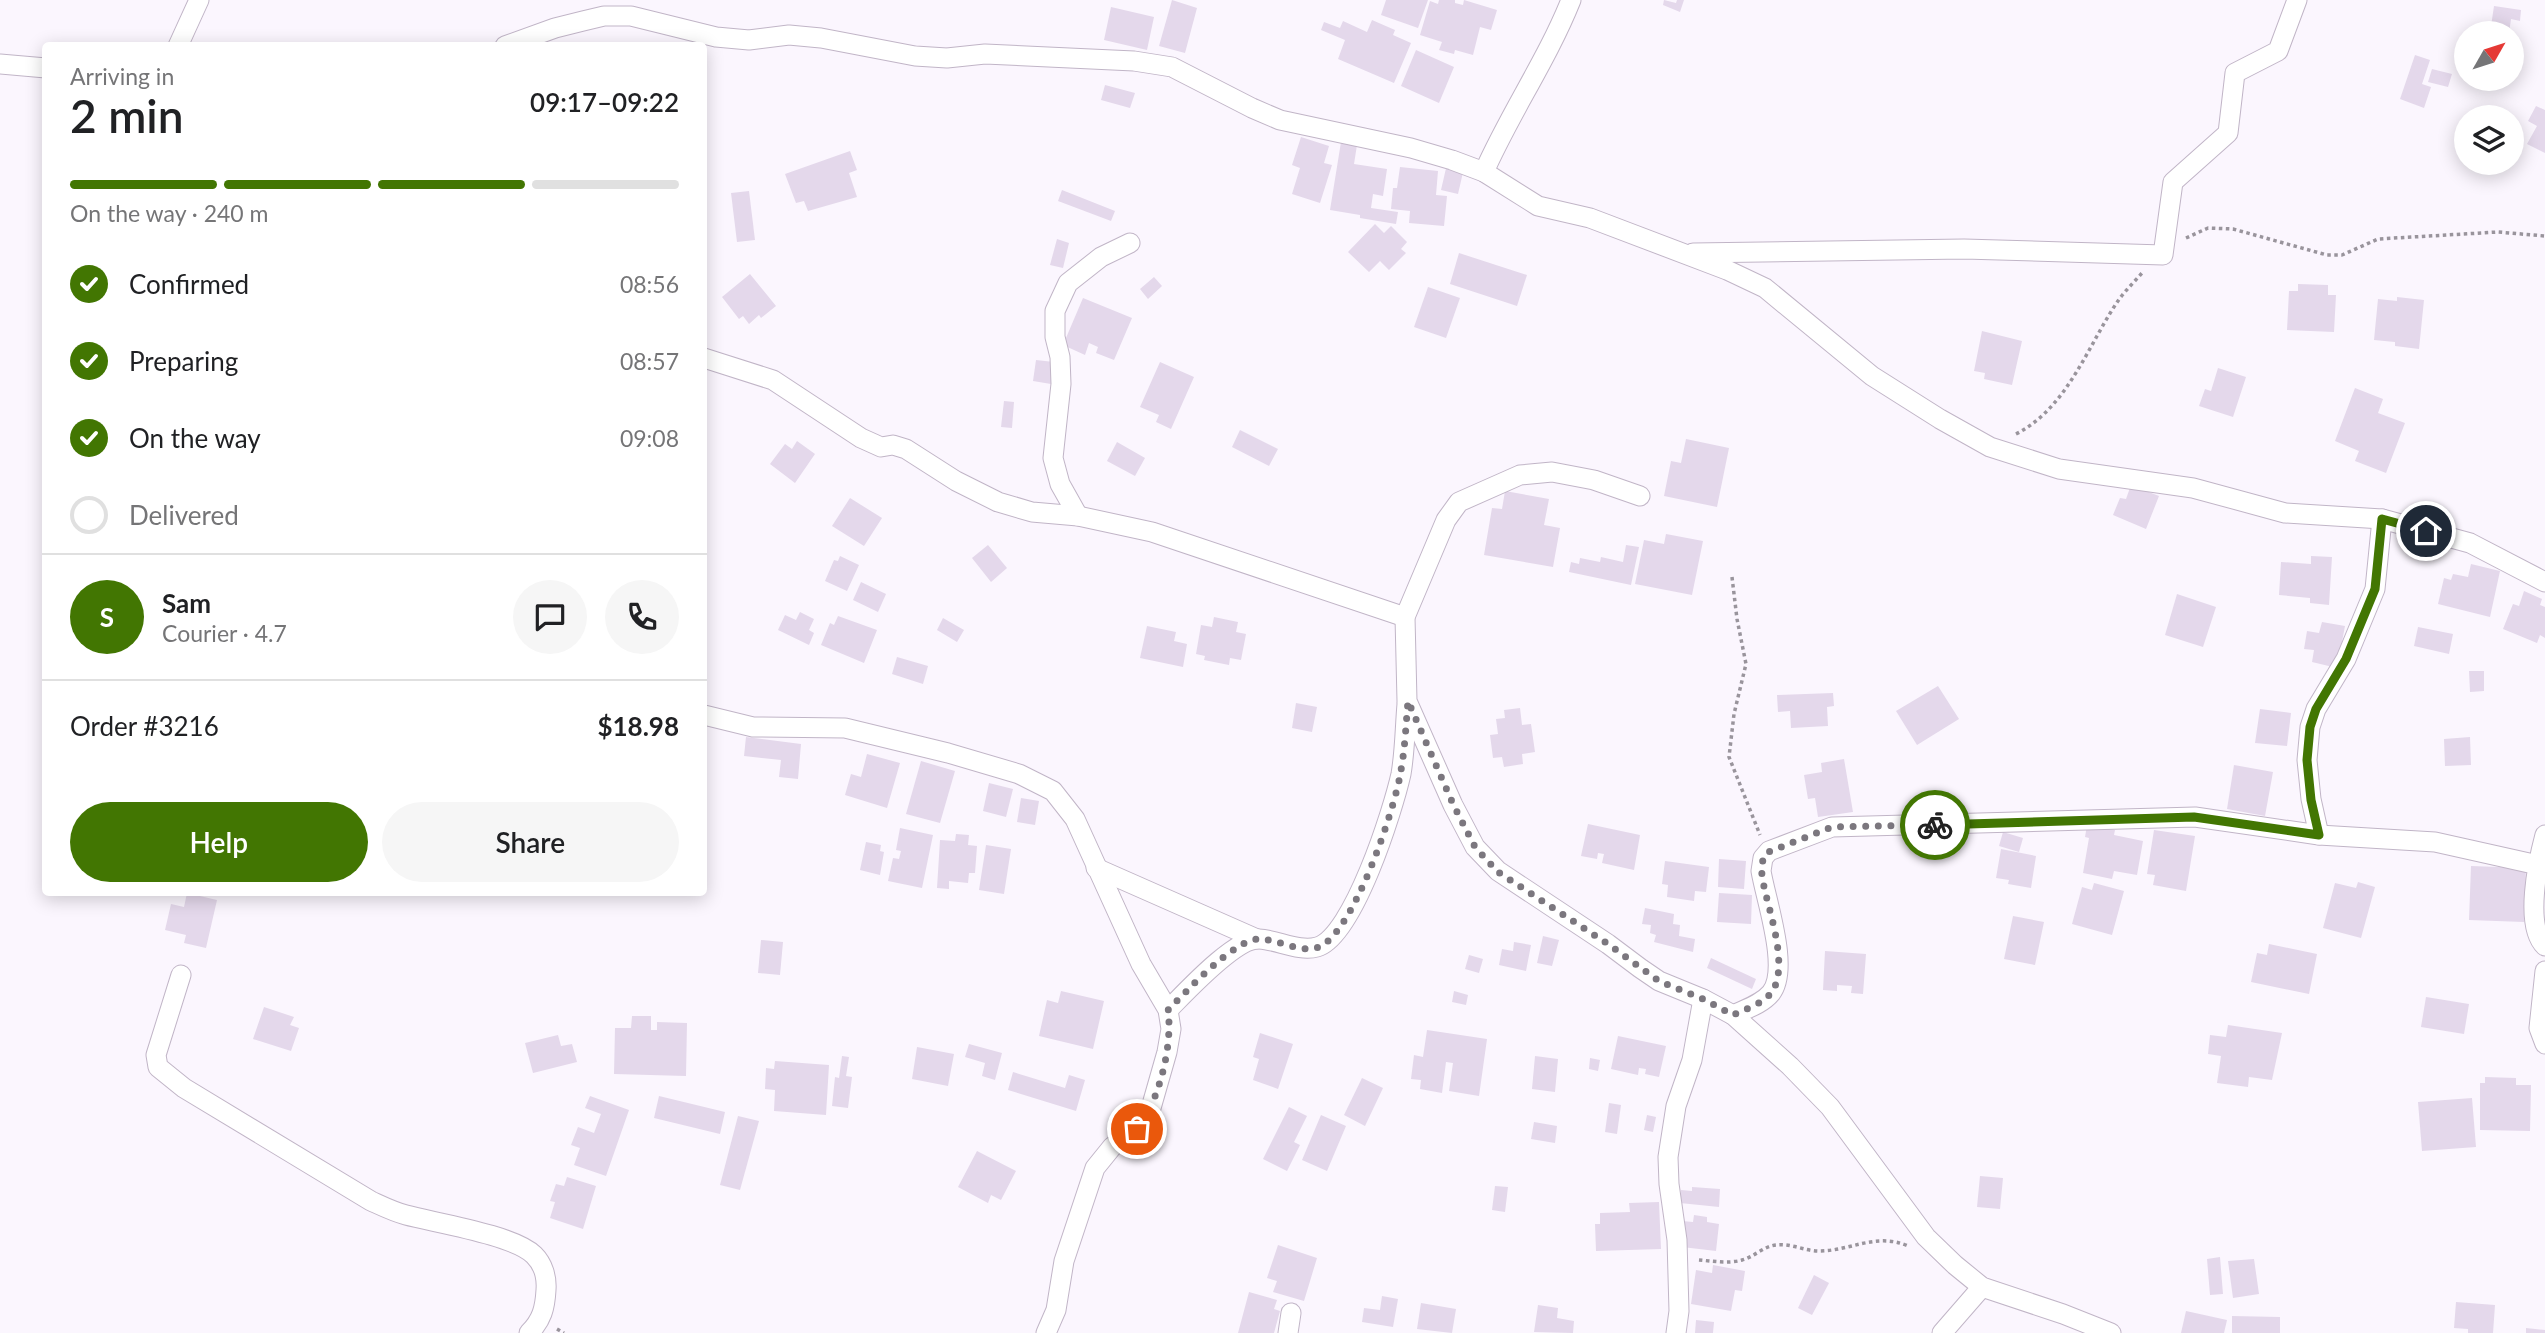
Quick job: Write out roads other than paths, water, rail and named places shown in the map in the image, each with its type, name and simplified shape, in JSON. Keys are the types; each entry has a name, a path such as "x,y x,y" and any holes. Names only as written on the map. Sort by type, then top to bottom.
{"street":[{"path":"180,42 199,0"},
{"path":"1484,172 1571,0"},
{"path":"1682,253 1964,249 2163,255 2173,182 2228,133 2235,73 2278,51 2297,0"},
{"path":"517,42 604,16 631,16 716,37 749,40 800,36 915,56 947,58 985,54 1172,66 1280,120 1333,134 1412,148 1484,172 1538,206 1590,218 1765,288 1872,376 1990,447 2059,469 2193,488 2285,513 2382,519 2470,543 2545,582"},
{"path":"0,64 42,68"},
{"path":"1078,516 1059,484 1053,458 1061,384 1060,357 1055,337 1055,311 1068,283 1101,257 1130,243"},
{"path":"707,359 773,380 861,439 881,447 893,445 906,449 956,481 998,502 1032,512 1078,516 1152,532 1405,617"},
{"path":"1096,868 1257,939 1316,948 1331,941 1343,926 1358,896 1395,801 1402,769 1408,701 1405,617 1446,520 1459,502 1520,475 1552,472 1594,480 1640,496"},
{"path":"2319,835 2311,800 2307,760 2310,727 2316,709 2346,659 2375,589 2382,519"},
{"path":"1408,701 1475,847 1498,872 1598,936 1659,981 1733,1015 1790,1066 1830,1107 1926,1237 1982,1287 2111,1333"},
{"path":"707,716 753,727 845,728 947,753 1019,774 1052,791 1075,819 1141,964 1168,1010 1171,1029 1151,1108 1137,1129 1112,1147 1095,1168 1064,1261 1056,1310 1046,1333"},
{"path":"1733,1015 1761,1002 1771,993 1778,979 1780,963 1761,871 1766,853 1832,827 2194,817 2319,835 2435,842 2538,864"},
{"path":"2545,835 2538,864 2534,906 2539,940 2545,946"},
{"path":"1168,1010 1229,953 1257,939"},
{"path":"2545,971 2539,1028 2545,1044"},
{"path":"181,975 156,1055 158,1067 184,1088 371,1201 401,1214 516,1242 534,1255 543,1269 546,1283 545,1306 538,1324 529,1333"},
{"path":"1676,1333 1679,1311 1677,1259 1668,1157 1676,1106 1692,1060 1703,999"},
{"path":"1941,1333 1982,1287"},
{"path":"1288,1333 1291,1313"}]}
